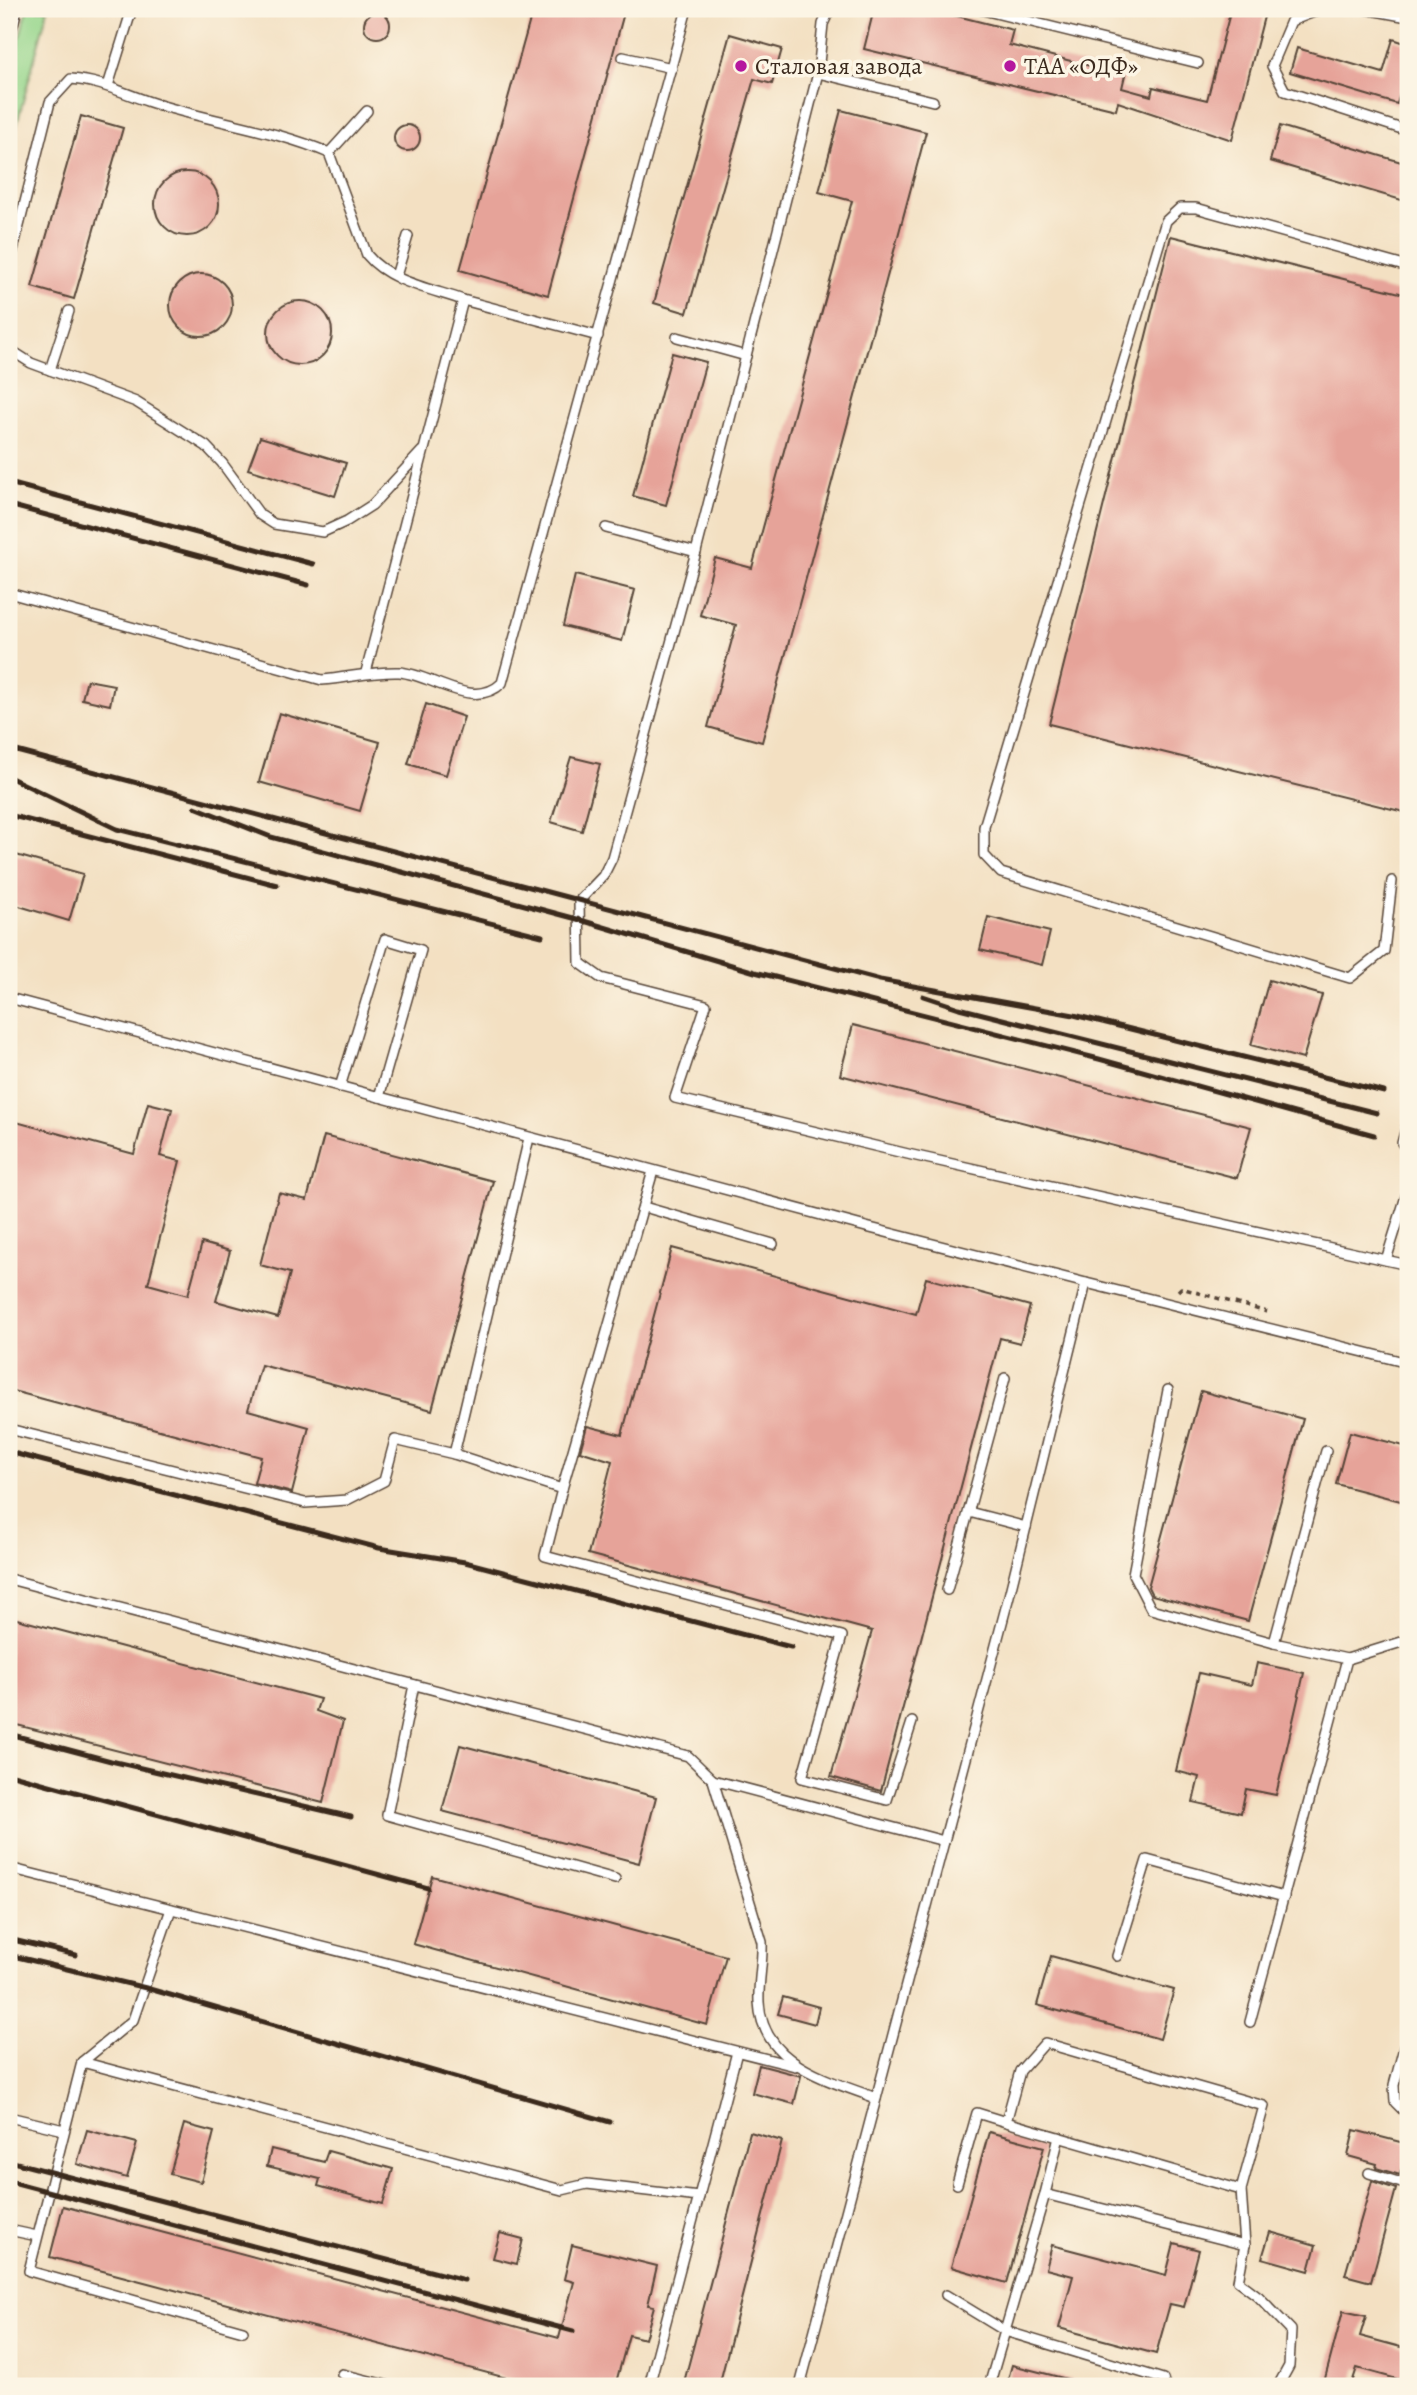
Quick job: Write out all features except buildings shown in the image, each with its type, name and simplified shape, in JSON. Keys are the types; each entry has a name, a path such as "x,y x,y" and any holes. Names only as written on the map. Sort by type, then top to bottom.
{"lane":[{"path":"108,86 132,9"},
{"path":"9,593 322,680 346,678 366,672 403,673 474,695 492,694 502,683 687,9"},
{"path":"830,9 822,24 818,73 696,552 612,858 603,876 579,901 577,919 580,963 601,978 706,1005 675,1098 1408,1265"},
{"path":"979,9 1198,63"},
{"path":"1322,9 1291,21 1272,66 1285,90 1408,131"},
{"path":"1365,9 1408,17"},
{"path":"9,40 14,14"},
{"path":"623,57 672,68"},
{"path":"818,73 933,101"},
{"path":"9,267 50,102 71,79 91,80 154,103 301,141 329,153 367,255 376,267 463,300 598,336"},
{"path":"329,153 367,111"},
{"path":"1392,881 1384,951 1350,978 1001,873 984,855 984,827 1166,220 1180,208 1196,208 1408,267"},
{"path":"396,276 408,236"},
{"path":"366,672 463,300"},
{"path":"50,370 69,311"},
{"path":"677,337 746,355"},
{"path":"9,349 31,363 136,402 206,446 222,463 260,515 274,524 323,532 347,521 372,505 425,447"},
{"path":"606,528 696,552"},
{"path":"340,1087 385,939 421,950 379,1097"},
{"path":"9,998 653,1171 1408,1363"},
{"path":"1408,1121 1402,1143 1408,1152"},
{"path":"454,1454 529,1138"},
{"path":"653,1171 545,1556 842,1636 802,1777 887,1800 912,1722"},
{"path":"1386,1260 1408,1190"},
{"path":"644,1207 773,1244"},
{"path":"800,2386 1026,1527 1086,1283"},
{"path":"947,1590 1005,1378"},
{"path":"1168,1390 1133,1574 1151,1609 1273,1643 1347,1659 1408,1640"},
{"path":"9,1429 305,1503 346,1500 384,1481 395,1440 454,1454 562,1489"},
{"path":"1273,1643 1326,1451"},
{"path":"969,1512 1026,1527"},
{"path":"9,1578 688,1756 713,1780 944,1841"},
{"path":"1250,2022 1347,1659"},
{"path":"414,1685 387,1815 615,1879"},
{"path":"713,1780 762,1942 759,2002 765,2025 784,2056 796,2067"},
{"path":"1117,1956 1147,1860 1284,1897"},
{"path":"9,1868 796,2067 876,2098"},
{"path":"172,1909 133,2020 82,2062 29,2271 243,2331"},
{"path":"1408,2033 1394,2085 1395,2102 1408,2115"},
{"path":"1006,2122 1020,2071 1045,2043 1264,2106 1241,2190 1245,2245 1238,2281 1258,2296 1291,2330 1289,2367 1278,2386"},
{"path":"649,2386 737,2052"},
{"path":"82,2062 562,2190 587,2184 699,2197"},
{"path":"957,2183 977,2113 1241,2190"},
{"path":"9,2117 64,2130"},
{"path":"989,2386 1059,2137"},
{"path":"1369,2173 1408,2185"},
{"path":"1045,2194 1245,2245"},
{"path":"9,2230 37,2236"},
{"path":"946,2295 1005,2331 1163,2379 1165,2386"},
{"path":"342,2374 390,2386"}],"green space":[{"path":"27,9 48,9 9,153 9,78"}],"railway":[{"path":"9,483 313,564"},
{"path":"9,505 308,585"},
{"path":"9,749 880,980 1074,1015 1384,1092"},
{"path":"9,777 117,829 542,936"},
{"path":"195,807 271,837 577,919 755,972 1099,1059 1374,1135"},
{"path":"9,815 277,885"},
{"path":"923,996 959,1008 1377,1113"},
{"path":"9,1452 379,1548 465,1562 791,1647"},
{"path":"9,1734 111,1761 351,1817"},
{"path":"9,1774 428,1888"},
{"path":"9,1939 76,1955"},
{"path":"9,1955 146,1988 610,2122"},
{"path":"9,2161 464,2280"},
{"path":"9,2181 573,2331"},
{"path":"9,2380 30,2386"}],"place":[{"name":"Сталовая завода","path":"741,66"},
{"name":"ТАА «ОДФ»","path":"1010,66"}]}
